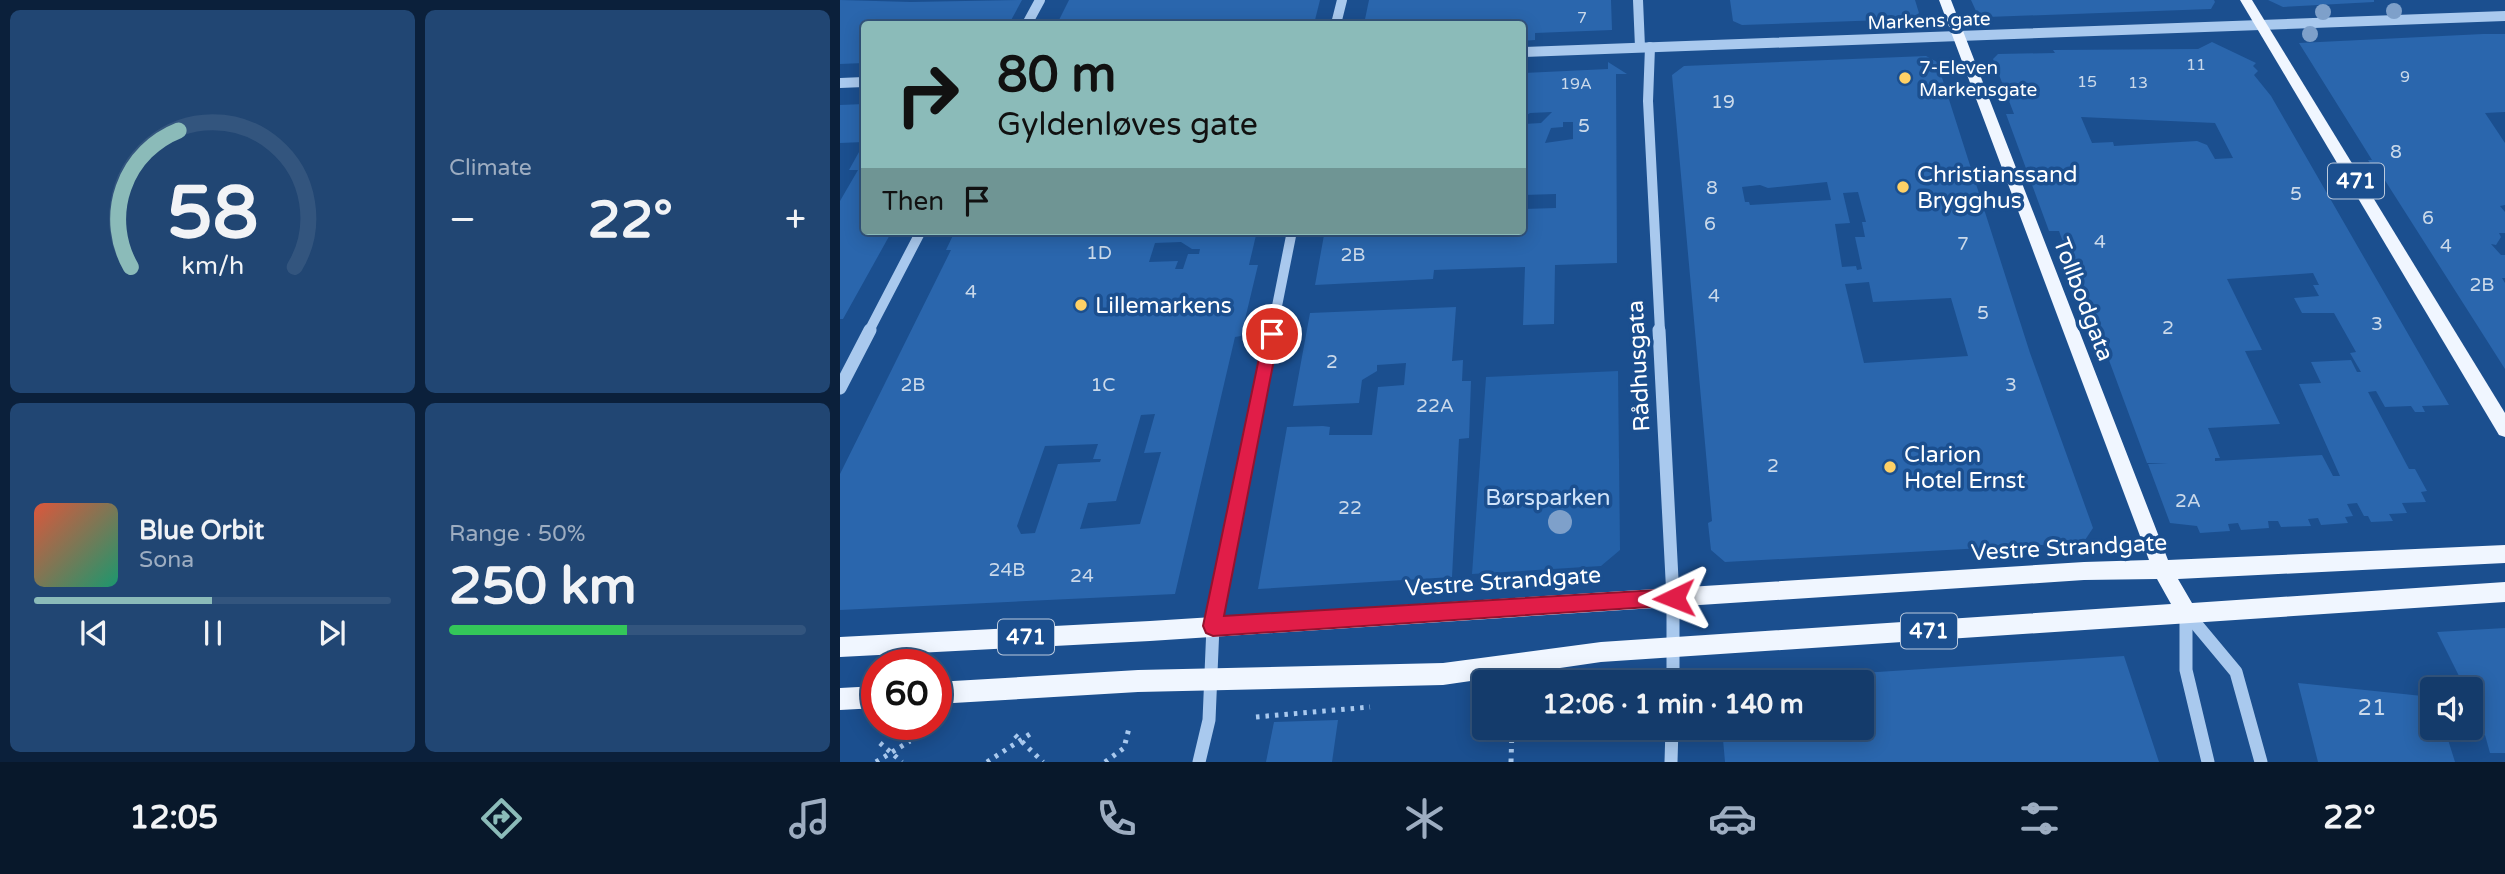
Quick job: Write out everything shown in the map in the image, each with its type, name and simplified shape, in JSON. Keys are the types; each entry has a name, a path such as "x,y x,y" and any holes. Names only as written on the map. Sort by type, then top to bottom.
{"main road":[{"name":"Tollbodgata","path":"1945,0 1956,37 2162,569 2186,612"},
{"name":"471","path":"2246,0 2505,429"},
{"name":"Vestre Strandgate","path":"840,647 1674,598 2084,570 2505,554"},
{"name":"471","path":"952,692 1213,680 1443,674 1601,652 2505,592"},
{"path":"840,699 861,698"}],"street":[{"path":"1337,21 1342,0"},
{"name":"Rådhusgata","path":"1638,0 1645,47 1674,598 1673,670"},
{"path":"1029,21 1038,3"},
{"name":"Markens gate","path":"1526,52 2505,16"},
{"path":"840,83 861,82"},
{"path":"840,388 919,235"},
{"path":"1199,762 1209,720 1213,680 1213,626 1291,235"},
{"name":"Tollbodgata","path":"2186,612 2186,670 2208,762"},
{"name":"Tollbodgata","path":"2186,612 2236,672 2260,762"},
{"path":"1671,762 1672,740"}],"path":[{"path":"1105,762 1124,748 1129,727"},
{"path":"987,762 1018,737 1030,734"},
{"path":"1018,737 1043,762"},
{"path":"1511,762 1512,740"},
{"path":"876,762 910,741"},
{"path":"880,743 902,762"}],"green space":[{"name":"Børsparken","path":"1618,371 1620,550 1601,566 1472,574 1486,377"}],"building":[{"path":"840,0 1022,0 1011,21 861,21 861,63 840,64"},
{"path":"1069,0 1320,0 1315,21 1058,21"},
{"path":"1369,0 1611,0 1612,30 1535,33 1535,40 1526,41 1526,21 1365,21"},
{"path":"1730,0 1915,0 1919,13 1912,19 1742,25 1733,21"},
{"path":"1971,0 2215,2 2211,9 1987,17 1976,11"},
{"path":"2268,0 2374,0 2374,2 2283,7"},
{"path":"2505,34 2505,112 2485,113 2505,143 2505,205 2500,206 2505,212 2505,233 2499,233 2501,237 2496,245 2491,244 2501,255 2505,255 2505,278 2502,278 2505,283 2505,369 2379,171 2375,171 2368,160 2372,160 2299,43"},
{"path":"2212,42 2256,63 2253,66 2258,71 2254,75 2271,96 2449,405 2422,406 2425,412 2415,412 2411,406 2385,407 2376,391 2368,392 2409,469 2415,469 2427,491 2421,492 2426,502 2402,503 2407,513 2389,514 2393,521 2371,522 2357,503 2347,504 2353,516 2345,517 2348,523 2321,525 2318,518 2308,519 2311,526 2281,527 2278,521 2268,521 2269,528 2241,530 2238,523 2228,524 2230,531 2200,533 2197,526 2170,523 2148,464 2168,463 2147,463 2076,271 2069,260 2064,260 2057,242 2063,242 2059,231 2049,231 2006,114 2014,114 1993,59 1998,54 2055,53 2053,50 2198,49","holes":["2081,117 2215,123 2233,158 2215,159 2207,145 2197,141 2114,146 2113,142 2092,143","2313,273 2319,285 2313,285 2319,296 2294,298 2302,313 2334,313 2356,352 2350,353 2361,372 2357,372 2351,360 2311,362 2321,383 2299,384 2340,476 2333,476 2322,455 2215,461 2215,458 2220,458 2208,428 2280,424 2245,351 2262,350 2227,279"]},
{"path":"1926,56 1937,62 2030,353 2093,528 2081,546 2077,543 1725,562 1711,550 1708,523 1712,521 1672,75 1684,66","holes":["1827,182 1831,200 1750,205 1745,202 1742,187 1760,185 1768,188","1858,192 1866,222 1862,222 1865,237 1855,237 1862,269 1857,270 1856,266 1842,267 1835,224 1850,223 1843,193","1869,282 1873,302 1951,298 1968,356 1864,363 1845,284"]},
{"path":"1608,62 1627,74 1616,74 1617,263 1555,265 1554,324 1523,325 1525,267 1434,270 1433,279 1315,285 1324,235 1526,235 1526,209 1556,208 1556,194 1526,195 1526,124 1541,123 1552,112 1526,116 1526,73 1608,69","holes":["1563,122 1573,122 1573,139 1545,143 1551,128 1563,127"]},
{"path":"861,104 861,142 840,143 840,105"},
{"path":"861,148 861,235 890,235 843,319 840,319 840,201 858,170 849,170"},
{"path":"953,235 1256,235 1249,265 1258,265 1241,336 1235,337 1175,594 840,610 840,474 951,250 946,250","holes":["1181,242 1192,249 1200,249 1199,254 1188,254 1183,269 1175,269 1178,261 1149,262 1155,243","1155,414 1144,453 1161,452 1140,524 1080,529 1088,503 1116,501 1141,415","1098,444 1093,459 1101,459 1100,462 1058,464 1035,533 1021,534 1017,526 1045,446"]},
{"path":"1456,307 1452,361 1463,360 1462,381 1471,381 1469,438 1459,439 1452,577 1258,589 1287,427 1323,426 1330,427 1329,435 1372,435 1378,387 1404,385 1406,363 1377,365 1377,371 1362,380 1359,403 1293,406 1310,313"},
{"path":"2505,628 2505,753 2490,753 2483,735 2483,677 2460,677 2437,632"},
{"path":"2124,656 2159,762 1725,762 1723,740 1874,740 1874,672"},
{"path":"2298,683 2420,696 2420,740 2448,740 2455,762 2318,762"},
{"path":"1338,720 1332,762 1266,762 1274,722"}],"place":[{"name":"7-Eleven Markensgate","path":"1905,78"},
{"name":"Christianssand Brygghus","path":"1903,187"},
{"name":"Lillemarkens","path":"1081,305"},
{"name":"Clarion Hotel Ernst","path":"1890,467"}],"route":[{"path":"1272,334 1213,626 1674,598"}]}
